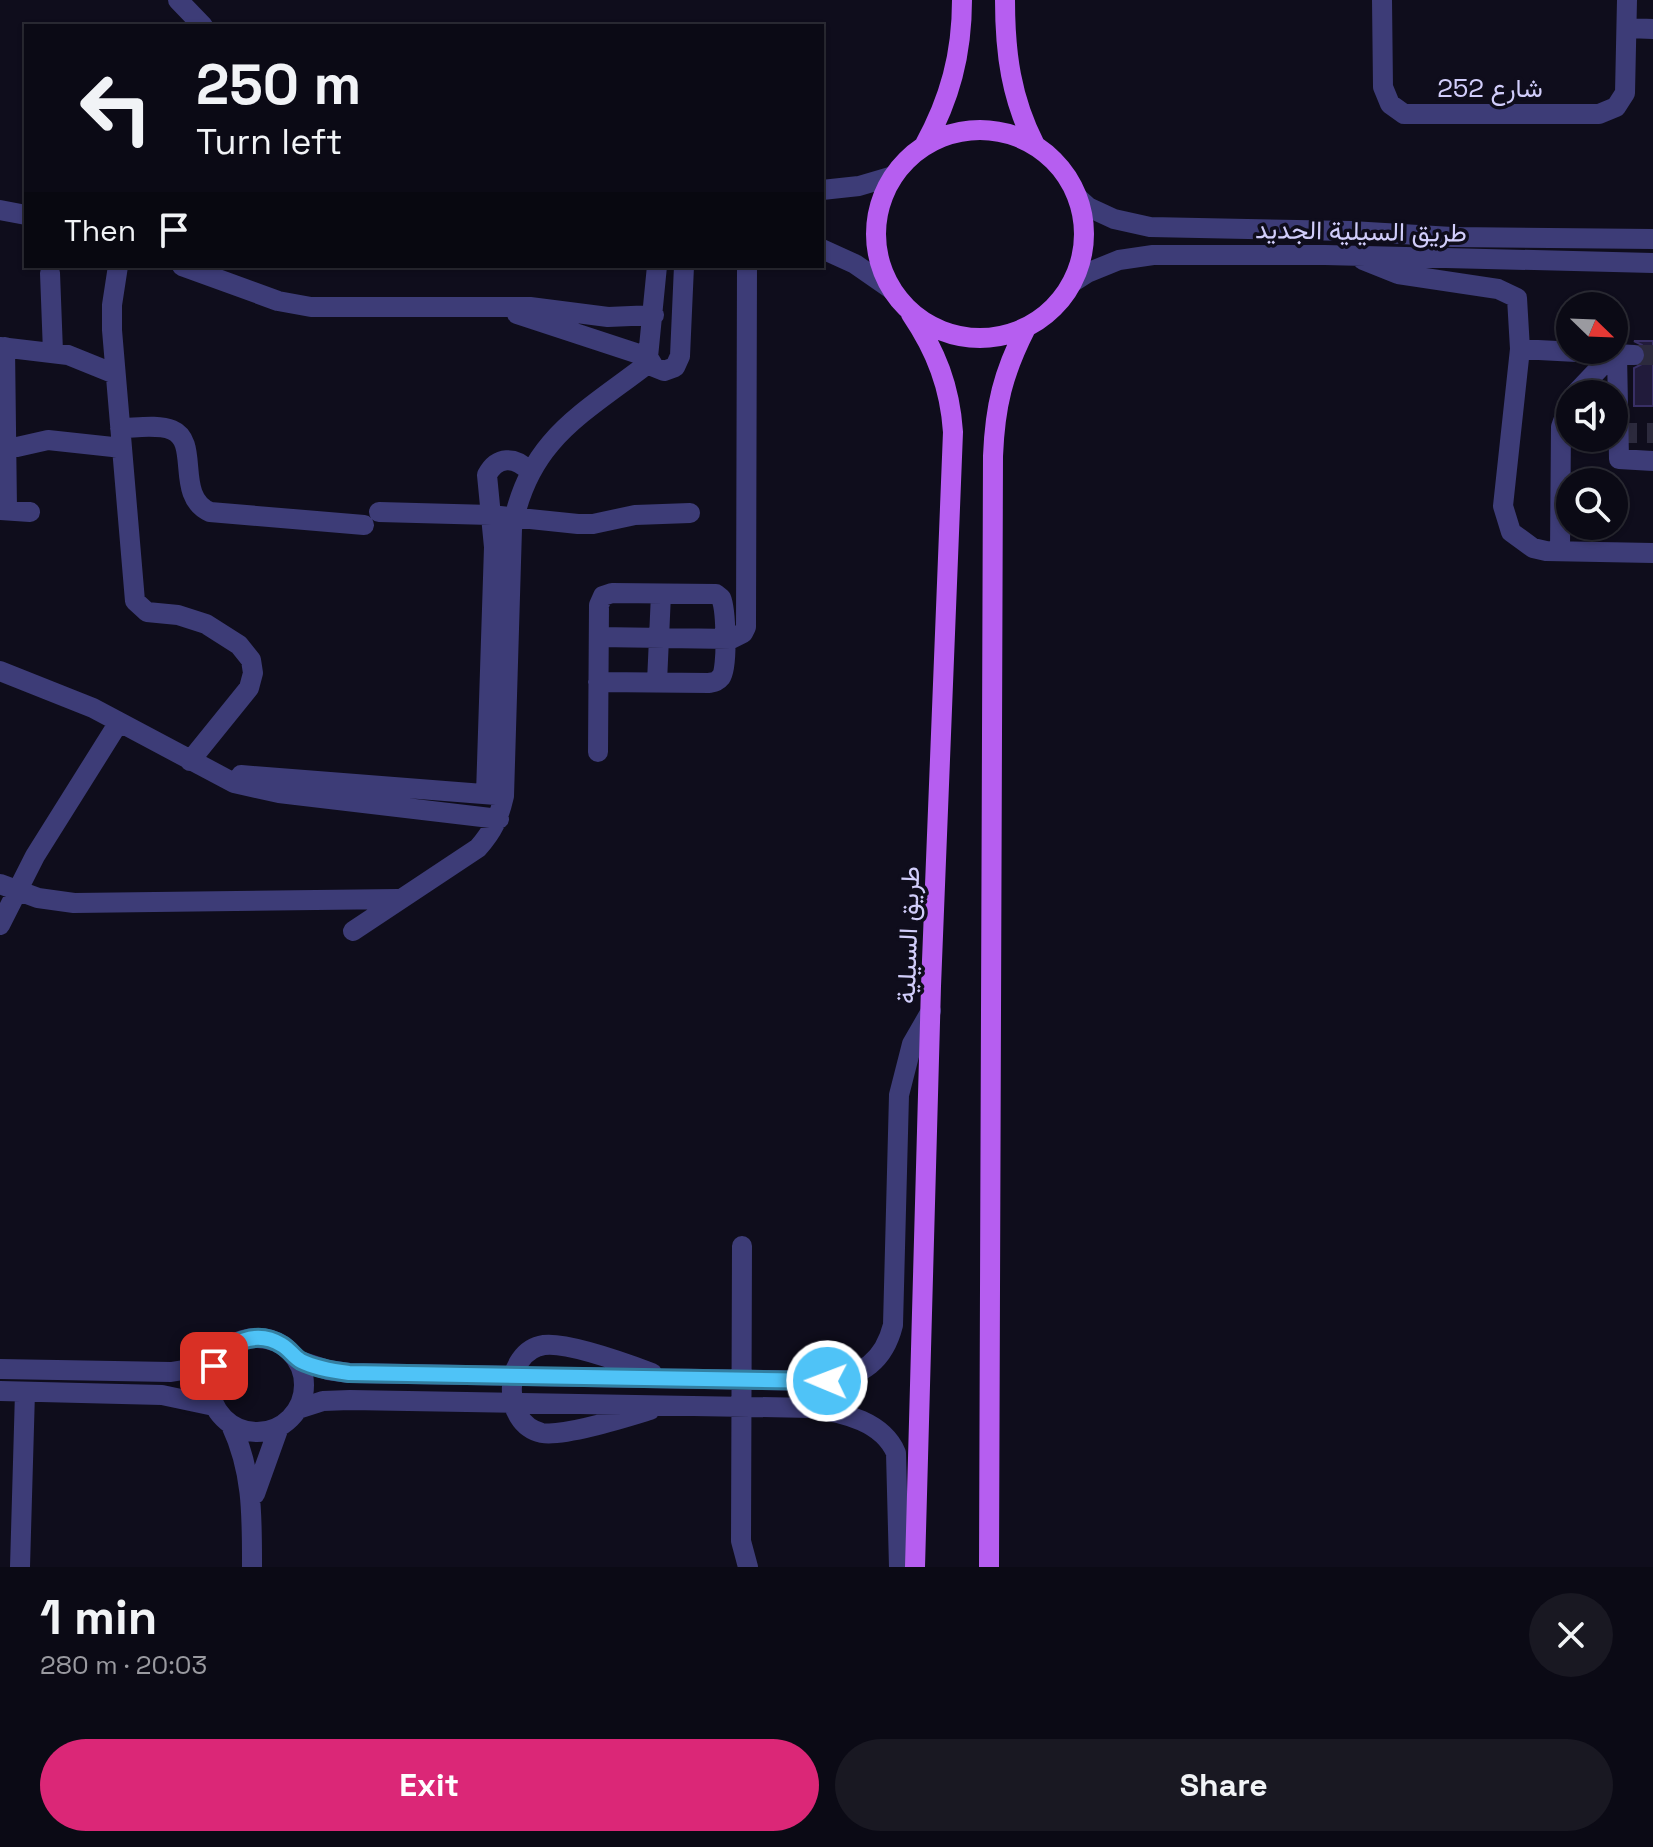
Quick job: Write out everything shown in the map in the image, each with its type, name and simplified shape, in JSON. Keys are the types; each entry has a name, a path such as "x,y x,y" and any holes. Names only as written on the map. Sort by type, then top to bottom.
{"main road":[{"path":"924,146 948,97 960,43 962,0"},
{"path":"1005,0 1005,40 1011,84 1035,145"},
{"path":"991,130 1014,135 1035,145 1053,160 1067,178 1078,198 1083,223 1083,249 1073,282 1060,300 1045,316 1026,328 1003,336 966,338 932,327 911,314 891,289 878,256 877,221 893,176 924,146 956,133 991,130"},
{"name":"طريق السيلية","path":"911,314 937,357 949,394 953,432 931,1011 915,1567"},
{"path":"989,1567 993,456 999,390 1026,328"}],"street":[{"path":"178,0 201,24"},
{"name":"شارع 252","path":"1382,0 1383,87 1390,104 1404,114 1599,114 1616,107 1625,93 1627,0"},
{"path":"1627,28 1653,29"},
{"path":"824,190 859,186 893,176"},
{"name":"طريق السيلية الجديد","path":"1078,198 1088,207 1114,219 1150,227 1351,231 1452,237 1653,239"},
{"path":"0,210 24,215"},
{"path":"824,250 855,264 891,289"},
{"name":"طريق السيلية الجديد","path":"1073,282 1119,260 1153,255 1653,263"},
{"path":"1352,256 1398,274 1498,289 1517,298 1520,349 1503,506 1511,532 1533,548 1653,553"},
{"path":"118,268 112,305 115,374 135,601 147,612 178,615 217,630 249,654 253,666 249,688 190,761"},
{"path":"187,268 264,297 302,306 545,308 608,317 654,315"},
{"path":"495,795 514,518 529,471 552,439 649,359 657,268"},
{"path":"498,308 594,337 649,359 659,370 670,370 679,362 684,268"},
{"path":"599,637 659,638 725,633 748,614 747,268"},
{"path":"50,273 53,352"},
{"path":"30,512 3,510 2,347 53,352 83,360 115,374"},
{"path":"1520,349 1556,351"},
{"path":"1591,380 1610,364"},
{"path":"1621,364 1619,459 1653,461"},
{"path":"3,448 48,440 121,438 166,428 178,434 185,447 192,495 201,507 210,512 371,518 491,515 593,524 635,515 690,513"},
{"path":"1560,551 1561,452"},
{"path":"353,931 478,848 492,833 499,819 495,795 494,547 487,475 491,466 511,459 522,463 529,471"},
{"path":"598,682 709,683 718,680 723,673 725,633 724,604 719,596 612,593 603,596 599,605 598,682 598,752"},
{"path":"657,682 661,594"},
{"path":"0,671 54,691 119,722 234,783 279,793 499,819"},
{"path":"0,925 8,887 119,722"},
{"path":"209,772 495,795"},
{"path":"8,887 38,898 74,903 398,899"},
{"path":"297,1360 349,1373 827,1381 849,1378 874,1362 890,1337 894,1314 899,1095 909,1053 931,1011"},
{"path":"742,1246 741,1541 748,1567"},
{"path":"0,1369 171,1372 196,1368 219,1357 234,1344 254,1338 283,1345 297,1360 304,1389 298,1409 279,1427 252,1506"},
{"path":"670,1404 550,1433 527,1426 516,1413 513,1402 514,1376 525,1355 538,1347 552,1345 671,1379"},
{"path":"219,1357 210,1376 211,1397 214,1406 231,1425 245,1458 252,1506 252,1567"},
{"path":"0,1391 162,1395 214,1406"},
{"path":"20,1567 25,1392"},
{"path":"298,1409 337,1400 670,1404 830,1411 872,1426 893,1445 898,1463 899,1567"},
{"path":"231,1425 255,1433 279,1427"}],"building":[{"path":"1634,341 1653,341 1653,406 1634,406 1634,368 1644,363 1647,355 1642,345"}],"tunnel":[{"path":"1634,355 1653,355"},
{"path":"1628,433 1653,433"}],"route":[{"path":"214,1366 234,1344 264,1338 283,1345 297,1360 349,1373 827,1381"}]}
